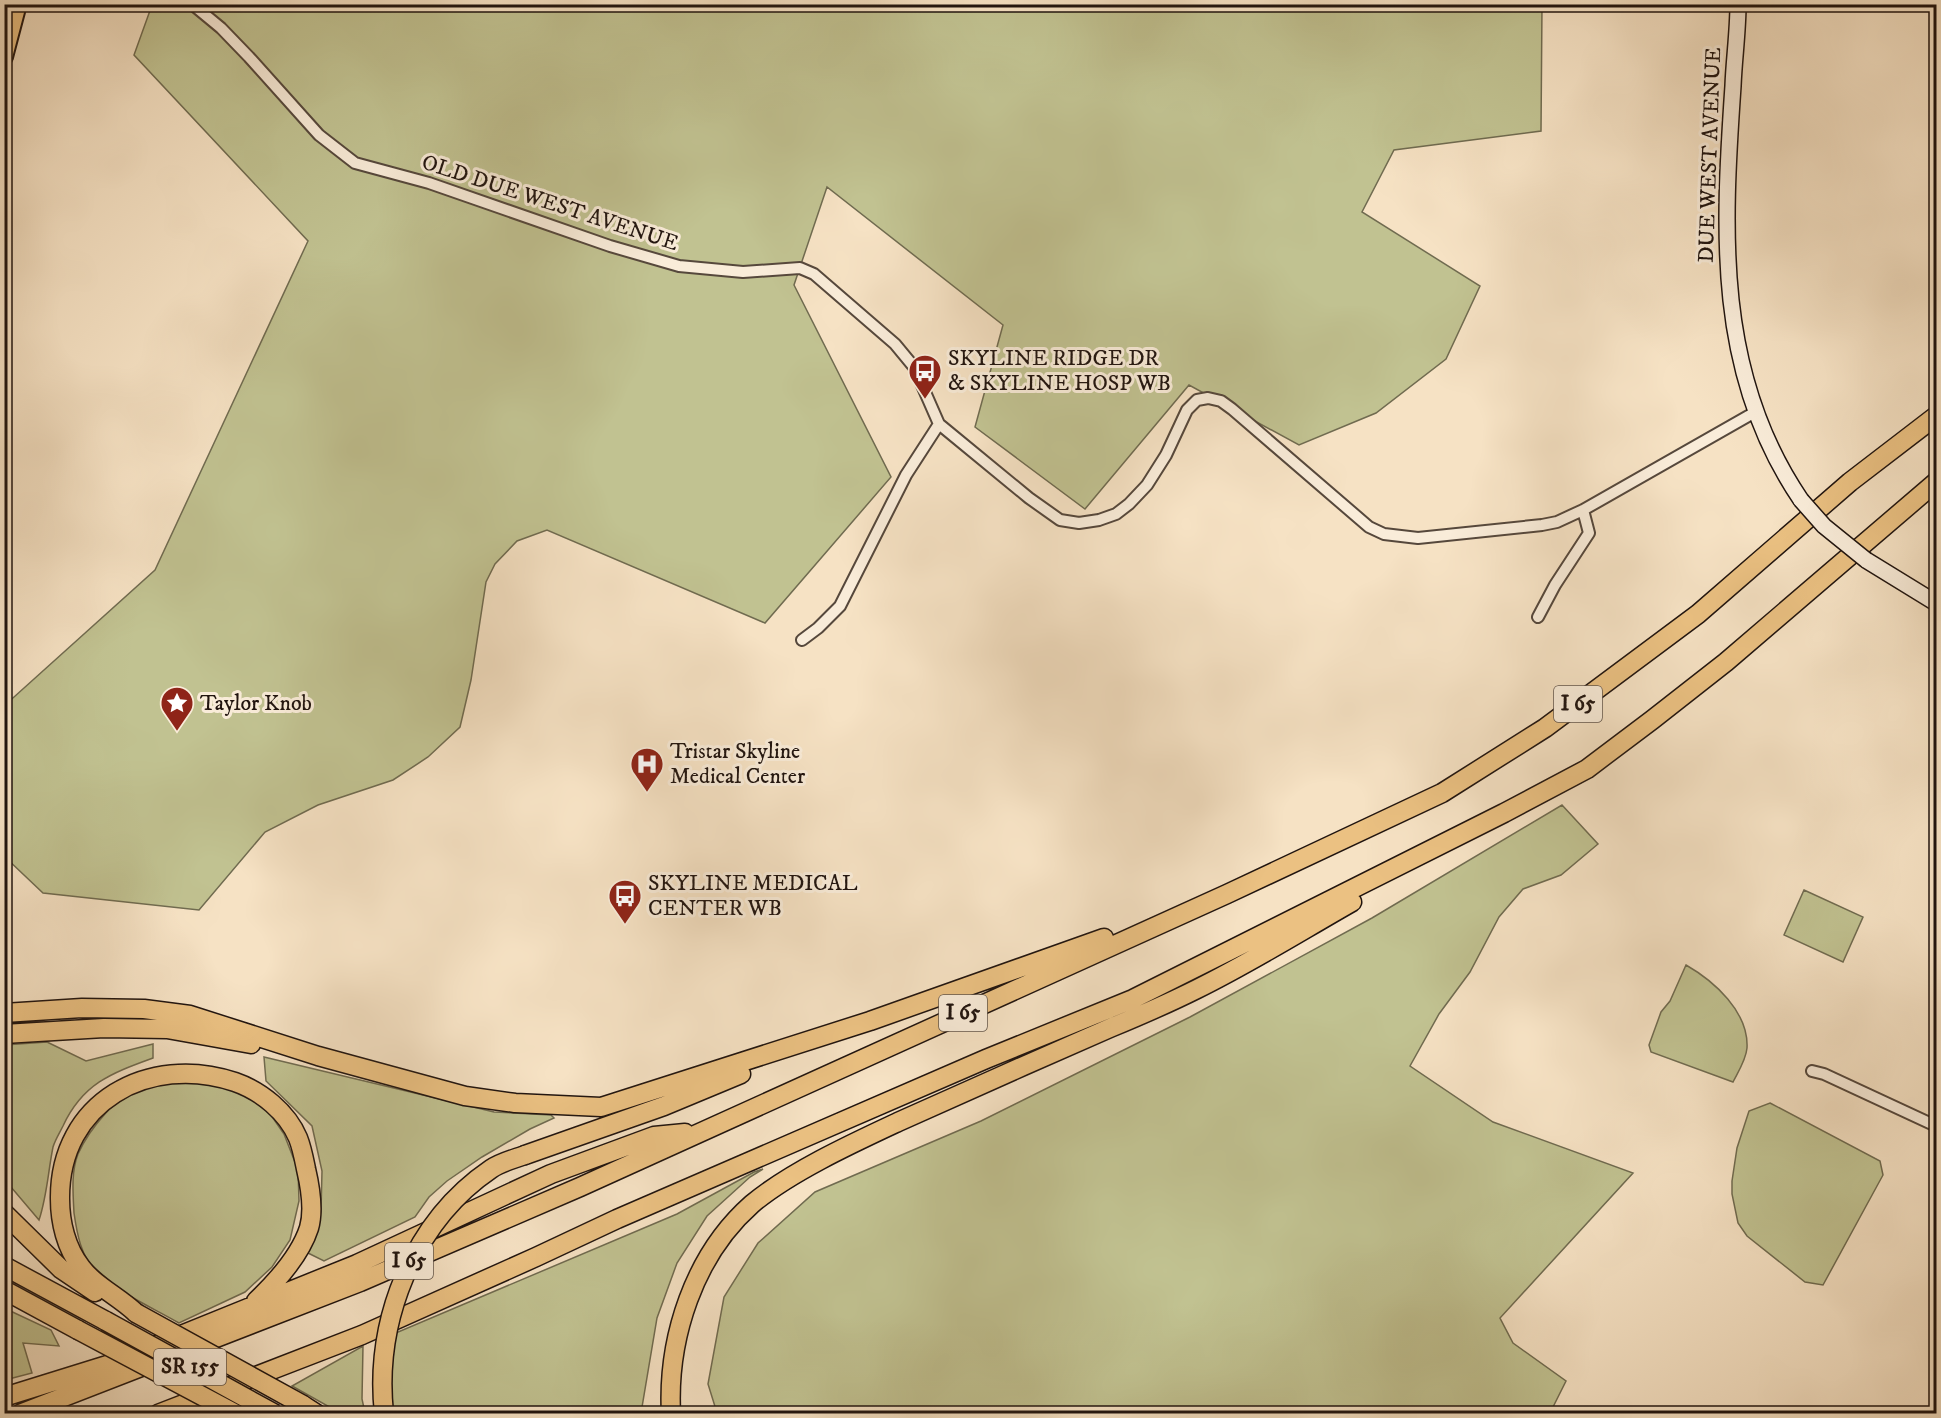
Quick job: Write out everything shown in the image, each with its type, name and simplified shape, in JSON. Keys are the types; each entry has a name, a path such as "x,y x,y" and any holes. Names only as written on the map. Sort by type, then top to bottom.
{"highway":[{"name":"I 65","path":"20,1413 360,1282 580,1187 1227,894 1442,793 1545,728 1698,614 1850,482 1936,416"},
{"name":"I 65","path":"158,1413 362,1335 617,1219 986,1059 1133,999 1504,813 1587,769 1652,720 1726,662 1936,482"},
{"path":"671,1413 672,1371 678,1336 696,1281 714,1248 732,1225 771,1190 856,1142 1198,989 1504,813"},
{"path":"4,1013 82,1008 144,1009 179,1014 231,1027 318,1056 465,1096 515,1103 602,1107 627,1097 721,1070 870,1021 1227,894"},
{"path":"384,1413 382,1392 384,1349 396,1298 407,1269 439,1215 457,1197 493,1168 664,1106 870,1021"},
{"path":"4,1034 104,1028 167,1029 318,1056"},
{"path":"136,1313 121,1299 97,1284 81,1267 71,1251 64,1233 60,1209 62,1170 72,1141 84,1120 110,1095 126,1086 159,1076 194,1073 217,1076 239,1083 258,1092 275,1106 297,1137 308,1178 311,1203 309,1226 298,1249 272,1286 256,1301 225,1317"},
{"path":"4,1397 107,1365 357,1264 551,1174 654,1136 698,1132"},
{"path":"4,1213 61,1269 105,1298 310,1409"},
{"name":"SR 155","path":"4,1266 275,1413"},
{"name":"SR 155","path":"4,1290 236,1413"},
{"path":"202,1413 297,1372 362,1335"},
{"path":"180,1384 222,1413"}],"main road":[{"path":"4,57 18,4"},
{"name":"DUE WEST AVENUE","path":"1738,4 1728,158 1727,243 1734,328 1743,369 1772,450 1801,500 1824,526 1866,560 1936,603"}],"street":[{"name":"OLD DUE WEST AVENUE","path":"192,4 221,28 319,135 355,163 429,183 610,246 679,266 743,272 800,268 814,274 895,344 914,367 939,424 1029,498 1060,520 1080,523 1099,520 1116,514 1129,504 1147,485 1166,455 1187,410 1197,400 1208,398 1221,401 1232,409 1369,527 1384,534 1418,538 1557,522 1583,510 1757,411"},
{"path":"802,640 840,606 906,475 939,424"},
{"path":"1538,617 1555,585 1589,533 1583,510"},
{"path":"1812,1071 1824,1074 1936,1126"}],"green space":[{"path":"152,5 1542,5 1541,131 1394,150 1362,212 1480,286 1446,359 1376,413 1299,445 1189,385 1085,509 975,427 1003,325 827,187 794,285 891,477 765,623 547,530 517,541 495,564 486,582 471,680 460,727 428,757 393,780 318,805 265,832 199,910 43,893 5,857 4,706 155,570 308,241 134,55"},
{"path":"1562,805 1598,844 1561,875 1523,889 1499,917 1470,972 1439,1014 1410,1066 1493,1122 1633,1173 1500,1318 1513,1343 1566,1381 1550,1413 717,1413 708,1384 724,1297 758,1243 815,1192 981,1121 1190,1017 1372,918"},
{"path":"1804,890 1863,917 1843,962 1784,935"},
{"path":"1686,965 1708,980 1728,999 1742,1022 1747,1048 1742,1066 1733,1082 1651,1052 1649,1045 1661,1012 1670,1001"},
{"path":"47,1042 86,1061 153,1044 153,1058 124,1069 100,1082 80,1099 71,1111 53,1147 39,1220 5,1180 4,1045"},
{"path":"264,1057 494,1112 551,1115 554,1118 482,1157 447,1181 429,1197 415,1217 324,1261 308,1253 321,1212 322,1171 312,1126 266,1081"},
{"path":"185,1078 242,1091 266,1108 284,1134 298,1170 299,1201 290,1240 272,1267 245,1292 179,1323 114,1286 91,1266 80,1244 74,1213 73,1183 78,1154 89,1134 105,1113 124,1096 144,1084"},
{"path":"1770,1103 1880,1161 1883,1175 1823,1285 1805,1282 1747,1236 1738,1223 1732,1194 1737,1148 1749,1111"},
{"path":"763,1169 750,1177 707,1216 677,1263 657,1318 641,1413 390,1414 391,1335 677,1214"},
{"path":"4,1308 51,1330 59,1346 23,1343 32,1373 5,1380"},
{"path":"363,1346 362,1399 365,1413 340,1413 292,1386"}],"place":[{"name":"SKYLINE RIDGE DR & SKYLINE HOSP WB","path":"925,400"},
{"name":"Taylor Knob","path":"177,732"},
{"name":"Tristar Skyline Medical Center","path":"647,793"},
{"name":"SKYLINE MEDICAL CENTER WB","path":"625,925"}]}
